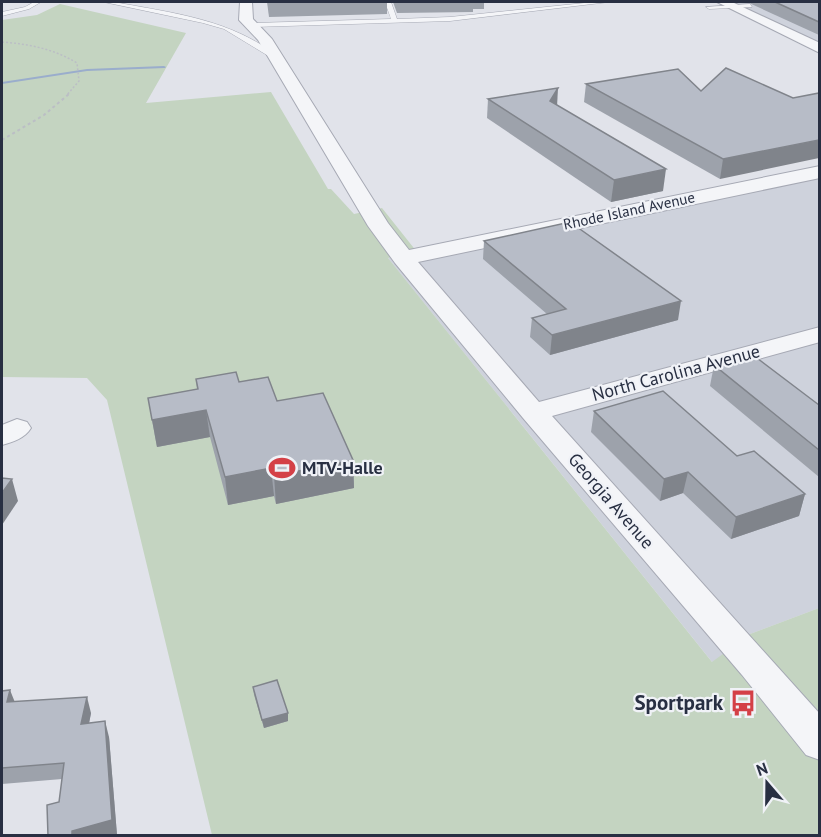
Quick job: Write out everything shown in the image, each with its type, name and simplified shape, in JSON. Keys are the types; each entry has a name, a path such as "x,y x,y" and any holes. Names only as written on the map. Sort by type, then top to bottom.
{"street":[{"path":"246,2 246,20 252,25"},
{"path":"727,4 819,50"},
{"name":"Georgia Avenue","path":"252,25 259,31 277,59 379,226 403,258 533,412 747,656 819,743"},
{"name":"Rhode Island Avenue","path":"403,258 819,172"},
{"name":"North Carolina Avenue","path":"533,412 819,334"}],"lane":[{"path":"2,14 27,8 38,2"},
{"path":"107,2 204,21 226,28 277,59"},
{"path":"388,2 395,21"},
{"path":"252,25 450,19 606,2"},
{"path":"709,7 727,4 750,6"}],"path":[{"path":"2,42 40,48 69,57 77,63 79,81 64,101 2,140"}],"shaded area":[{"path":"730,2 819,2 819,45 753,14"},
{"path":"819,173 819,608 750,634 713,663 388,258"}],"green space":[{"path":"60,4 186,33 146,103 271,92 328,189 331,189 354,214 382,208 417,252 388,258 712,662 750,634 819,608 819,835 212,835 107,400 87,378 2,377 2,20 37,15"}],"building":[{"path":"775,2 819,2 819,22"},
{"path":"726,68 793,98 819,93 819,140 723,159 586,84 678,69 701,91"},
{"path":"558,88 550,101 666,169 614,180 488,99"},
{"path":"570,222 681,301 552,335 532,318 566,309 484,241"},
{"path":"753,355 819,405 819,450 714,365"},
{"path":"236,372 239,382 268,377 277,401 323,393 353,460 274,476 271,468 225,477 206,410 152,420 148,398 198,389 196,379"},
{"path":"663,391 737,456 754,451 805,494 736,517 688,472 664,479 594,411"},
{"path":"2,478 12,479 2,493"},
{"path":"277,680 288,713 262,720 253,687"},
{"path":"10,690 7,702 87,697 81,724 105,721 112,820 72,831 72,836 48,836 47,805 59,802 64,763 2,768 2,691"}],"waterway":[{"path":"2,83 87,70 164,67"}],"place":[{"name":"MTV-Halle","path":"282,468"},
{"name":"Sportpark","path":"743,703"}]}
